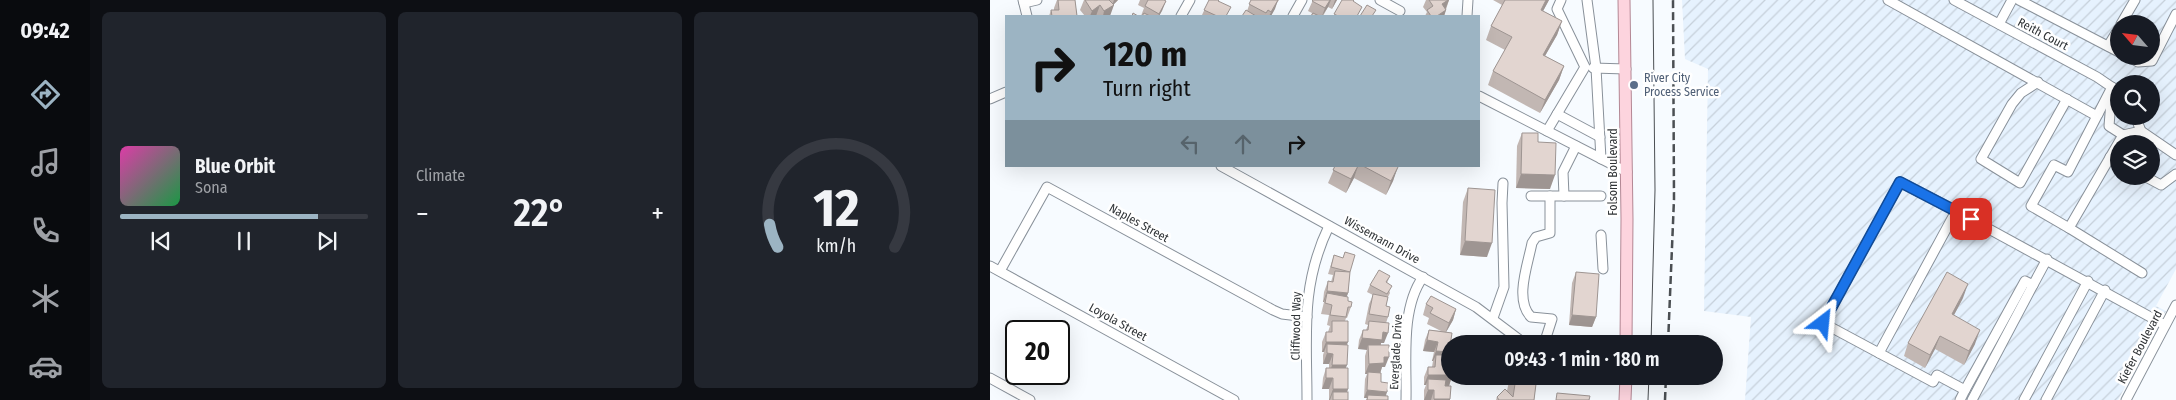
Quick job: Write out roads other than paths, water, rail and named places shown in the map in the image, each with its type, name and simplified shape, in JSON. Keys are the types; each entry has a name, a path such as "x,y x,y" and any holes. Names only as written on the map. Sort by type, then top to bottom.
{"main road":[{"name":"Folsom Boulevard","path":"1624,0 1627,172 1626,335"},
{"path":"1625,400 1626,385"}],"street":[{"path":"1027,15 1023,2 1037,0"},
{"path":"1182,15 1190,0"},
{"path":"1294,15 1302,0"},
{"path":"1380,0 1400,11"},
{"path":"1468,0 1468,15"},
{"path":"1561,0 1557,9 1585,68"},
{"path":"1587,0 1596,68 1601,159"},
{"path":"1888,0 2095,115 2098,114"},
{"name":"Reith Court","path":"1954,0 2110,87"},
{"path":"1999,24 2012,0"},
{"path":"2019,0 2108,46 2110,43"},
{"path":"2126,15 2135,0"},
{"path":"2160,45 2176,14"},
{"path":"1585,68 1626,69"},
{"path":"1547,131 1585,68"},
{"path":"2038,82 2021,93 2012,104 1981,159 2020,183 2067,99"},
{"path":"990,99 1005,92"},
{"path":"1480,97 1627,172"},
{"path":"2110,97 2098,114 2068,172 2054,165 2031,206 2142,273"},
{"path":"1557,114 1600,137"},
{"path":"2110,120 2109,126 2122,135 2141,131"},
{"path":"2139,125 2141,131 2176,155"},
{"path":"1564,196 1563,172 1576,146"},
{"path":"2069,228 2110,157"},
{"name":"Wissemann Drive","path":"1223,167 1493,318 1514,335"},
{"path":"2160,184 2176,174"},
{"path":"1965,390 1937,375 1933,382 1823,323 1900,182 2105,290 2165,325"},
{"path":"1493,318 1504,287 1503,183"},
{"name":"Naples Street","path":"1000,271 1047,187 1273,310 1282,314 1307,317"},
{"path":"1531,196 1602,196"},
{"path":"1547,335 1552,319 1531,317 1525,311 1523,293 1532,243 1536,237 1550,234 1550,196"},
{"path":"1879,353 1956,211"},
{"name":"Cliffwood Way","path":"1308,400 1307,317 1310,280 1315,259 1329,226"},
{"path":"1601,235 1603,269"},
{"path":"1972,400 2047,259"},
{"name":"Loyola Street","path":"990,266 1234,400"},
{"name":"Everglade Drive","path":"1406,400 1409,316 1414,289 1423,278"},
{"path":"1960,400 2025,281 2033,286"},
{"path":"2024,400 2088,281"},
{"path":"2046,400 2105,290"},
{"name":"Kiefer Boulevard","path":"2126,400 2176,305"},
{"path":"990,378 1030,400"}],"tram line":[{"path":"1651,335 1655,190 1653,0"},
{"path":"1648,400 1649,385"}],"railway":[{"path":"1668,335 1674,199 1673,0"},
{"path":"1665,400 1666,385"}],"place":[{"name":"River City Process Service","path":"1634,85"}]}
